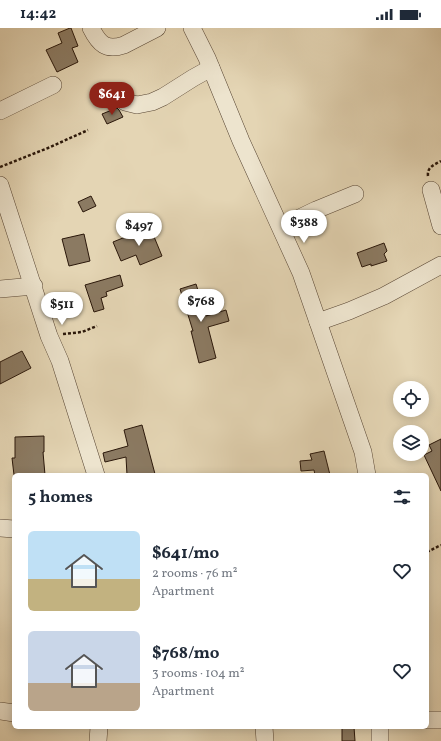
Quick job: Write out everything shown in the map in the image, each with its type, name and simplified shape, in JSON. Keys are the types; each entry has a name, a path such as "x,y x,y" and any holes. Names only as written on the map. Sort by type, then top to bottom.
{"street":[{"path":"91,28 103,45 110,47 124,45 157,28"},
{"path":"192,28 301,273 361,446 367,473"},
{"path":"119,95 125,102 137,105 152,102 211,68"},
{"path":"0,111 53,85"},
{"path":"0,185 60,362 95,473"},
{"path":"431,190 441,226"},
{"path":"281,227 316,210 355,194"},
{"path":"318,322 349,312 384,296 441,265"},
{"path":"0,289 34,286"},
{"path":"0,528 12,529"},
{"path":"0,711 12,713"},
{"path":"429,720 441,720"},
{"path":"98,741 99,729"},
{"path":"264,729 265,741"},
{"path":"380,729 380,741"}],"path":[{"path":"0,167 88,130"},
{"path":"431,190 428,171 430,167 441,161"},
{"path":"50,336 82,332 97,326"},
{"path":"429,551 441,545"}],"building":[{"path":"70,28 78,46 72,48 78,62 57,72 46,50 62,43 58,33"},
{"path":"117,108 123,117 107,124 102,114"},
{"path":"91,196 96,206 83,212 78,202"},
{"path":"150,227 162,256 140,265 136,255 121,261 113,242"},
{"path":"84,234 90,261 69,266 62,239"},
{"path":"384,243 387,251 384,254 387,261 362,267 357,253"},
{"path":"120,275 123,286 106,292 107,296 101,298 104,309 94,312 85,285"},
{"path":"196,284 206,316 226,310 229,321 208,327 216,358 199,363 191,331 193,331 180,289"},
{"path":"22,351 31,368 0,384 0,362"},
{"path":"142,425 155,473 127,473 126,457 105,462 103,453 128,446 124,430"},
{"path":"44,436 43,452 45,473 14,473 12,458 15,458 15,437"},
{"path":"441,439 441,491 427,461 429,461 429,452 432,451 429,445"},
{"path":"324,451 330,473 315,473 314,470 301,471 300,461 312,460 310,454"},
{"path":"342,729 354,729 355,741 342,741"}]}
